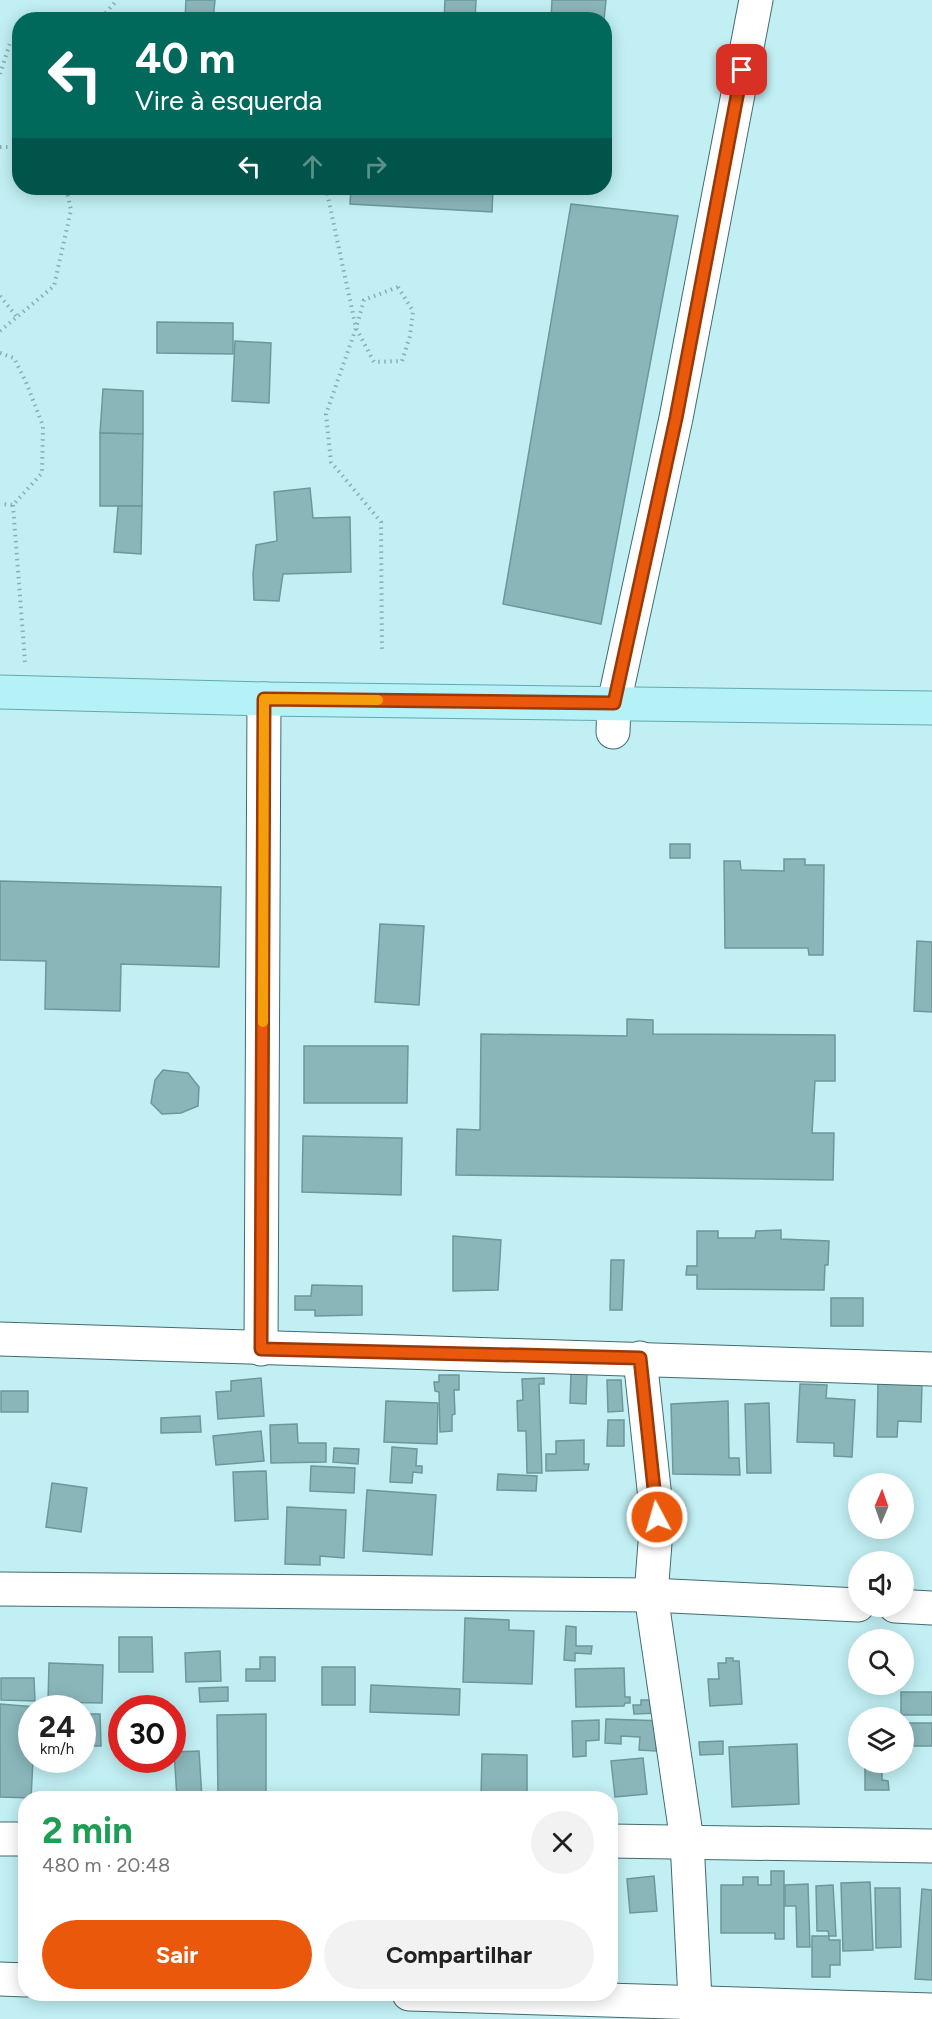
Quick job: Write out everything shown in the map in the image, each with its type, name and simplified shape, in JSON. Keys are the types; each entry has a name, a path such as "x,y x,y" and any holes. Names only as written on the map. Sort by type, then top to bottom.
{"main road":[{"path":"14,692 264,699 613,718 932,708"}],"street":[{"path":"613,718 676,418 756,0"},
{"path":"261,1349 264,699"},
{"path":"0,1339 261,1349 640,1358 932,1370"},
{"path":"640,1358 657,1517 651,1595 687,1841 696,2011"},
{"path":"0,1589 651,1595 848,1605"},
{"path":"914,1607 932,1608"},
{"path":"0,1839 18,1839"},
{"path":"618,1841 932,1846"},
{"path":"0,1979 18,1980"},
{"path":"527,2001 696,2011 932,2010"}],"path":[{"path":"106,12 117,0"},
{"path":"0,74 12,42"},
{"path":"0,331 54,286 71,210 68,195"},
{"path":"328,195 356,328 374,362 402,361 410,336 413,311 398,287 364,300 356,328 326,414 331,462 381,522 382,652"},
{"path":"0,296 17,317"},
{"path":"0,353 14,358 43,426 42,473 12,504 14,692"},
{"path":"0,504 12,504"}],"building":[{"path":"186,0 215,0 214,12 185,12"},
{"path":"445,0 476,0 475,12 444,12"},
{"path":"552,0 606,0 605,12 551,12"},
{"path":"351,195 493,195 492,212 350,204"},
{"path":"571,204 678,216 601,624 503,604"},
{"path":"157,322 233,323 233,354 157,353"},
{"path":"235,341 271,343 269,403 232,401"},
{"path":"103,389 143,391 143,434 100,433"},
{"path":"100,433 143,434 142,506 100,506"},
{"path":"310,488 313,518 350,517 351,572 283,574 279,601 254,600 253,574 256,545 277,541 274,492"},
{"path":"118,506 142,506 141,554 114,552"},
{"path":"670,844 690,844 690,858 670,858"},
{"path":"784,859 805,859 805,865 824,865 823,955 809,955 808,948 725,948 724,861 740,861 741,870 784,871"},
{"path":"0,881 221,887 219,967 121,964 120,1011 45,1009 46,961 0,960"},
{"path":"380,924 424,926 419,1005 375,1002"},
{"path":"917,941 932,942 932,1012 914,1011"},
{"path":"627,1019 653,1020 653,1034 835,1035 835,1081 815,1081 812,1133 834,1133 833,1180 456,1175 457,1129 480,1130 481,1034 627,1036"},
{"path":"304,1046 408,1046 407,1103 304,1103"},
{"path":"163,1070 188,1073 199,1087 198,1106 181,1113 162,1114 151,1103 155,1080"},
{"path":"303,1136 402,1138 401,1195 302,1192"},
{"path":"781,1230 781,1239 829,1241 824,1290 697,1289 697,1275 686,1275 687,1266 697,1266 697,1231 718,1231 718,1238 755,1238 756,1231"},
{"path":"453,1236 501,1240 498,1290 453,1291"},
{"path":"611,1260 624,1260 622,1310 610,1310"},
{"path":"312,1285 362,1286 362,1315 315,1316 315,1310 295,1310 295,1296 311,1296"},
{"path":"831,1298 863,1298 863,1326 831,1326"},
{"path":"571,1373 587,1373 586,1404 570,1403"},
{"path":"439,1375 459,1375 459,1390 454,1390 455,1414 452,1415 452,1431 440,1432 439,1392 435,1391 434,1382 439,1382"},
{"path":"261,1378 264,1416 218,1419 216,1392 231,1391 231,1381"},
{"path":"544,1378 544,1384 539,1384 542,1473 527,1473 526,1431 518,1431 517,1401 523,1400 522,1379"},
{"path":"607,1380 621,1380 623,1411 608,1412"},
{"path":"878,1381 922,1382 921,1422 898,1421 897,1437 877,1437"},
{"path":"800,1384 827,1385 826,1398 855,1400 852,1457 834,1456 834,1443 797,1442"},
{"path":"1,1391 28,1391 28,1412 1,1412"},
{"path":"386,1401 438,1403 437,1444 384,1442"},
{"path":"728,1401 729,1458 739,1458 740,1475 673,1474 671,1404"},
{"path":"769,1403 771,1473 747,1473 745,1404"},
{"path":"200,1416 201,1432 161,1433 161,1418"},
{"path":"608,1420 624,1420 624,1446 607,1446"},
{"path":"297,1424 298,1443 326,1443 326,1462 271,1463 270,1425"},
{"path":"261,1431 264,1461 216,1465 213,1436"},
{"path":"584,1440 584,1464 589,1464 588,1470 546,1471 546,1454 556,1454 556,1441"},
{"path":"392,1447 417,1449 416,1466 422,1466 422,1473 413,1472 412,1483 390,1482"},
{"path":"334,1448 359,1449 358,1464 333,1462"},
{"path":"311,1466 355,1468 354,1493 310,1491"},
{"path":"266,1471 268,1519 235,1521 233,1472"},
{"path":"498,1474 537,1476 536,1491 497,1490"},
{"path":"52,1483 87,1488 81,1532 46,1527"},
{"path":"367,1490 436,1495 432,1555 363,1551"},
{"path":"287,1507 346,1510 344,1558 320,1556 320,1565 285,1564"},
{"path":"465,1618 509,1620 509,1630 534,1631 532,1684 463,1682"},
{"path":"566,1626 576,1627 576,1646 592,1646 591,1654 575,1653 575,1661 564,1660"},
{"path":"119,1637 152,1637 153,1672 119,1672"},
{"path":"220,1651 221,1681 186,1682 185,1653"},
{"path":"260,1657 275,1657 275,1681 246,1681 246,1669 260,1669"},
{"path":"726,1658 739,1661 742,1704 710,1706 708,1679 719,1679 718,1663 726,1663"},
{"path":"49,1663 103,1665 102,1703 96,1703 96,1695 48,1695"},
{"path":"322,1667 355,1667 355,1705 322,1705"},
{"path":"624,1668 625,1697 630,1697 630,1703 625,1703 624,1706 576,1707 575,1669"},
{"path":"1,1678 34,1678 35,1695 18,1695 18,1700 1,1700"},
{"path":"371,1685 460,1689 459,1715 370,1712"},
{"path":"228,1687 228,1701 200,1702 199,1688"},
{"path":"932,1692 932,1715 914,1715 914,1707 901,1707 901,1695"},
{"path":"641,1700 650,1700 650,1705 660,1705 660,1713 634,1714 633,1705 641,1705"},
{"path":"0,1704 18,1706 18,1773 32,1773 31,1791 18,1791 18,1798 0,1797"},
{"path":"96,1714 100,1714 101,1746 96,1746"},
{"path":"266,1714 266,1791 218,1791 217,1715"},
{"path":"606,1719 663,1721 656,1741 656,1751 639,1750 640,1737 621,1736 621,1744 605,1743"},
{"path":"599,1720 599,1740 586,1741 586,1756 573,1757 572,1721"},
{"path":"914,1723 932,1723 932,1746 914,1746"},
{"path":"723,1741 723,1754 700,1755 699,1742"},
{"path":"797,1744 799,1804 732,1807 729,1747"},
{"path":"199,1751 202,1791 177,1791 175,1773 186,1773 186,1752"},
{"path":"482,1754 527,1755 527,1791 481,1791"},
{"path":"643,1758 647,1794 618,1797 618,1791 614,1791 611,1761"},
{"path":"865,1773 882,1773 882,1780 888,1781 889,1790 865,1790"},
{"path":"771,1871 784,1871 784,1939 775,1939 775,1933 721,1933 721,1885 743,1885 743,1877 758,1877 758,1885 771,1885"},
{"path":"654,1876 657,1911 630,1913 627,1879"},
{"path":"870,1882 873,1950 843,1951 841,1883"},
{"path":"808,1884 810,1947 797,1947 796,1906 785,1906 785,1885"},
{"path":"833,1885 836,1936 829,1936 828,1931 817,1931 816,1886"},
{"path":"875,1888 900,1888 901,1947 876,1948"},
{"path":"922,1889 932,1890 932,1980 915,1979"},
{"path":"812,1936 829,1936 829,1940 840,1940 840,1965 830,1965 830,1977 812,1977"}],"slow traffic":[{"path":"263,1022 264,699 378,700"}],"route":[{"path":"657,1517 640,1358 261,1349 264,699 614,703 676,418 742,70"}]}
